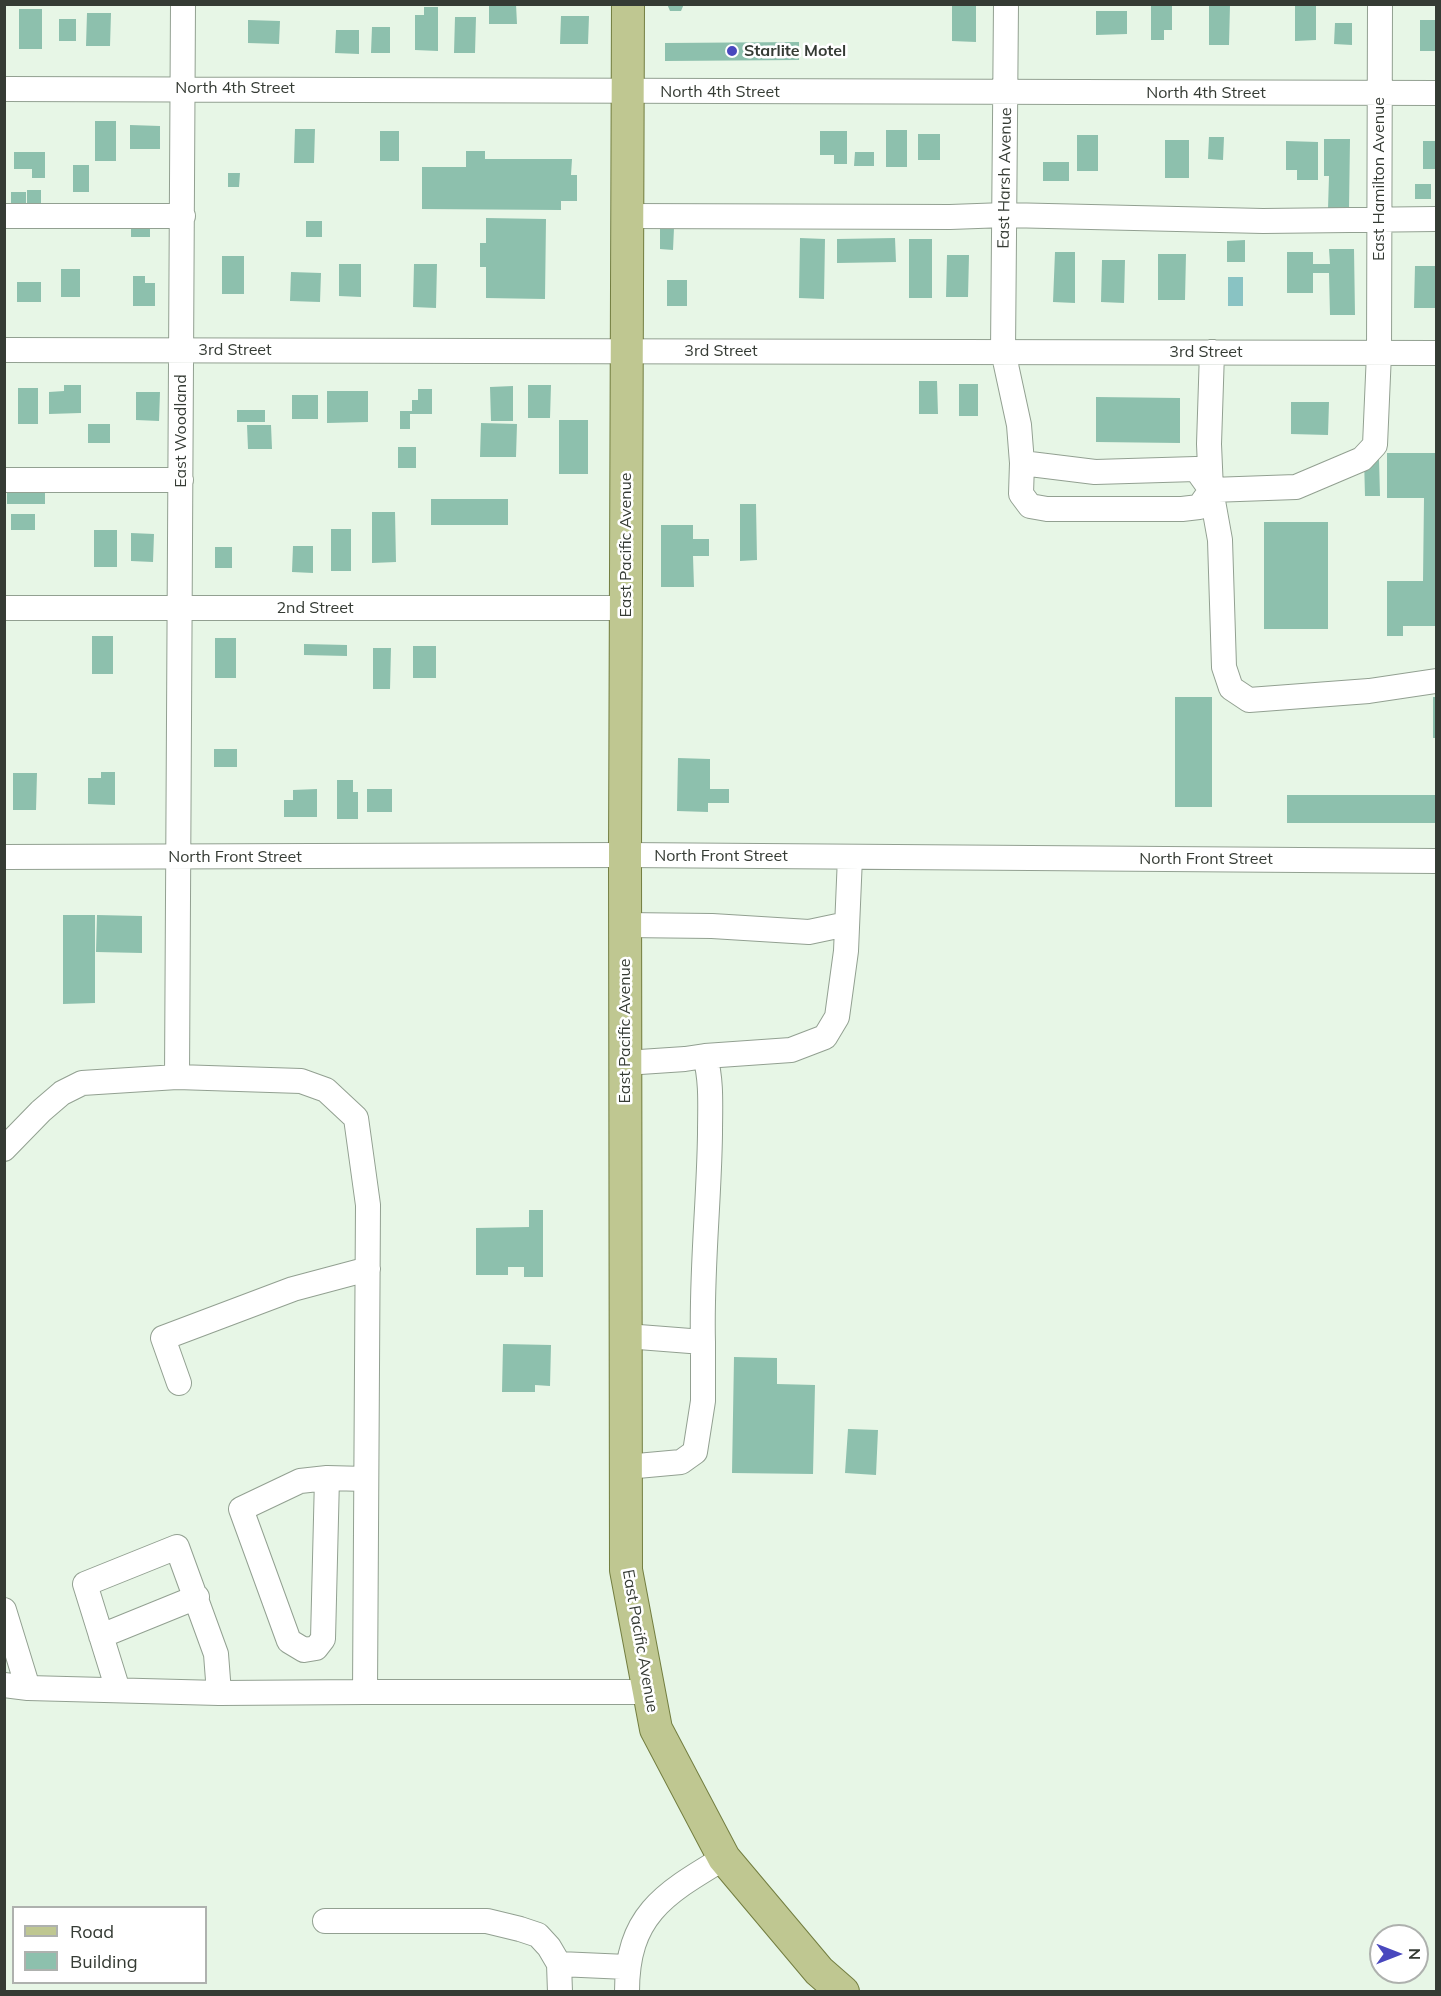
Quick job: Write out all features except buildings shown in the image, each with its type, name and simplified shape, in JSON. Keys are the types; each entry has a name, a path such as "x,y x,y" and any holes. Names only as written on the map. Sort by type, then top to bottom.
{"main road":[{"name":"East Pacific Avenue","path":"628,4 625,855 626,1570 656,1729 724,1858 819,1971 843,1992"}],"street":[{"name":"East Woodland","path":"177,1077 183,4"},
{"name":"East Harsh Avenue","path":"1006,4 1003,351 1019,425 1022,463 1021,494 1030,506 1047,509 1199,507 1211,490"},
{"name":"East Hamilton Avenue","path":"1211,490 1296,487 1362,459 1375,445 1379,353 1380,4"},
{"name":"North 4th Street","path":"4,89 1437,93"},
{"path":"627,216 950,217 1005,214 1263,221 1437,219"},
{"path":"4,216 183,216"},
{"name":"3rd Street","path":"4,350 1437,353"},
{"path":"1212,352 1209,444 1211,490 1220,540 1224,667 1231,688 1249,700 1369,691 1437,681"},
{"path":"1022,463 1095,472 1196,469 1211,490"},
{"path":"4,480 181,480"},
{"name":"2nd Street","path":"4,608 626,608"},
{"name":"North Front Street","path":"4,857 625,855 1437,861"},
{"path":"625,1063 791,1050 825,1037 837,1017 846,951 850,857"},
{"path":"625,925 712,926 809,932 847,924"},
{"path":"626,1467 681,1462 695,1452 703,1401 702,1313 710,1176 710,1076 705,1056"},
{"path":"4,1149 62,1093 82,1083 177,1077 301,1081 326,1090 356,1118 368,1205 365,1692"},
{"path":"179,1383 163,1338 293,1289 368,1269"},
{"path":"626,1336 703,1342"},
{"path":"327,1478 323,1639 316,1648 304,1650 290,1641 242,1509 300,1481 327,1478 366,1479"},
{"path":"118,1690 85,1584 177,1547 216,1654 219,1693"},
{"path":"101,1636 197,1597"},
{"path":"4,1610 16,1686 219,1693 648,1692"},
{"path":"627,1992 630,1950 651,1911 666,1896 724,1858"},
{"path":"325,1921 487,1921 520,1929 538,1935 549,1947 559,1964 560,1992"},
{"path":"559,1964 627,1967"}],"water":[{"path":"1228,277 1243,277 1243,306 1228,306"}],"place":[{"name":"Starlite Motel","path":"732,51"}]}
